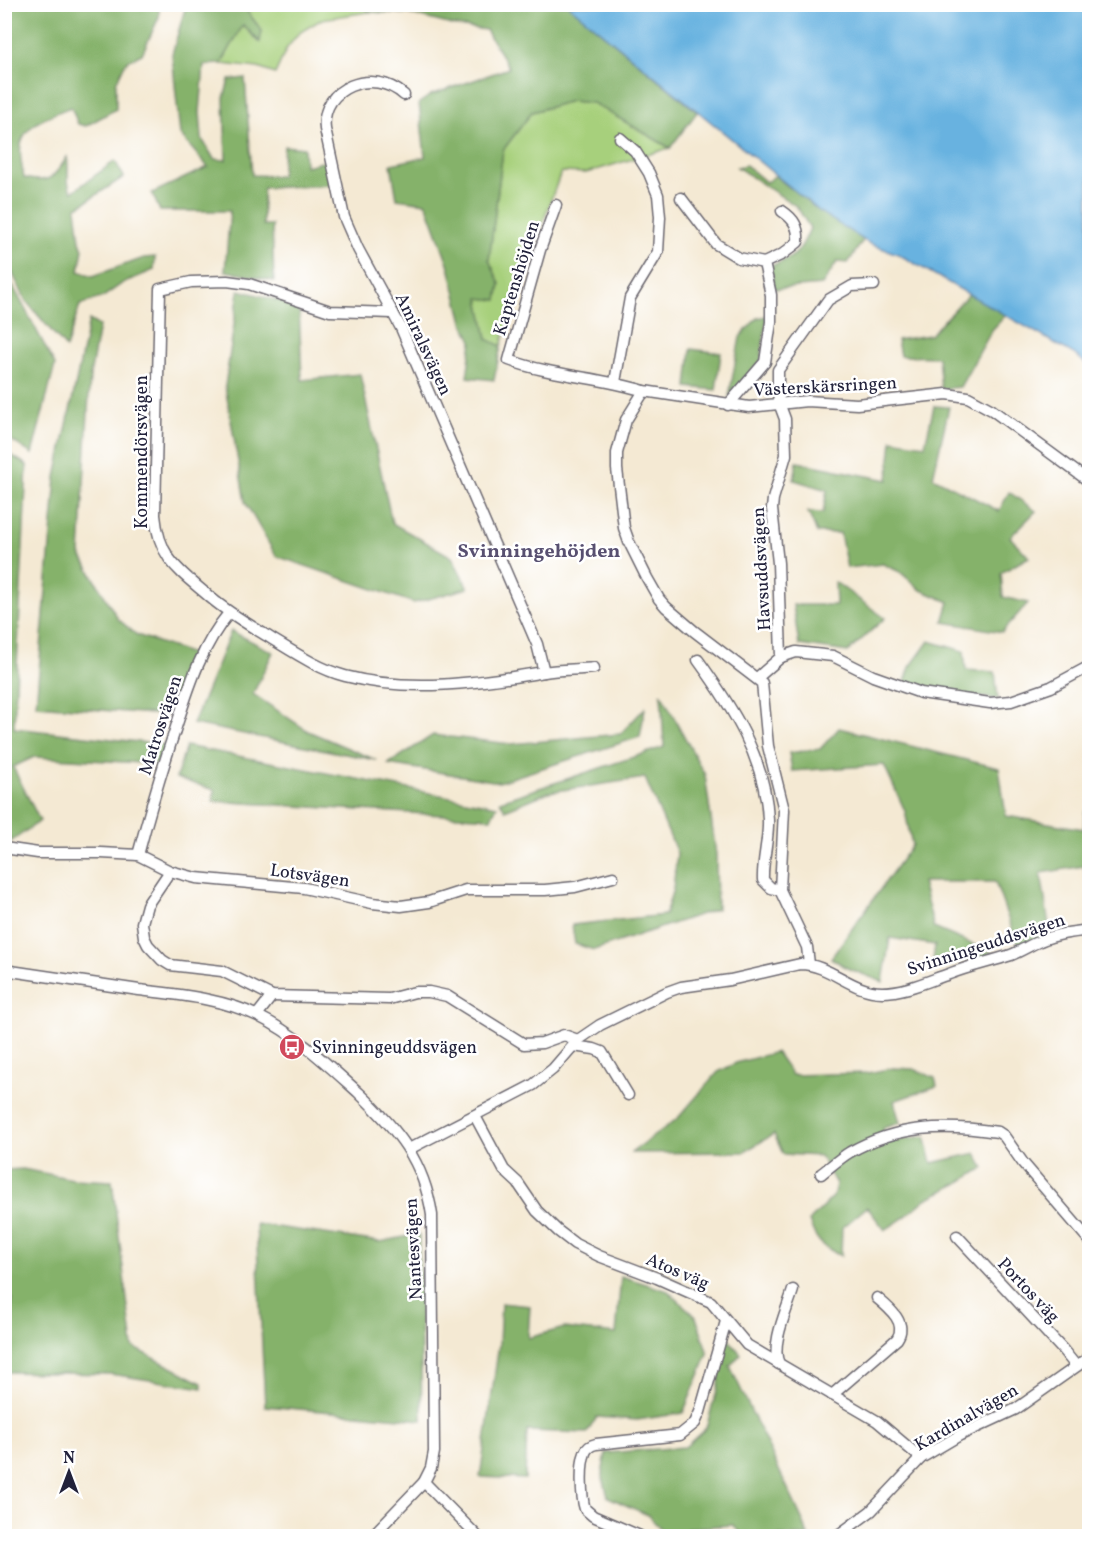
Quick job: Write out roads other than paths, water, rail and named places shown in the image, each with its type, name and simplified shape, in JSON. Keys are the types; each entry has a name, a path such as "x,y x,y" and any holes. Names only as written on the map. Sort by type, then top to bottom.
{"street":[{"name":"Amiralsvägen","path":"404,95 376,82 357,83 346,88 334,100 327,112 324,124 328,152 344,217 358,249 393,313 537,645 544,672"},
{"path":"615,382 630,298 658,252 660,217 658,195 649,173 635,151 620,138"},
{"path":"681,198 716,244 739,258 764,263 783,254 798,242 799,231 792,218 782,211"},
{"name":"Kaptenshöjden","path":"509,360 540,250 556,205"},
{"path":"728,405 765,363 771,322 771,295 764,263"},
{"name":"Kommendörsvägen","path":"393,313 330,311 249,284 227,281 191,282 160,289 155,503 157,536 171,562 229,613 311,661 343,675 364,680 403,684 454,683 594,668"},
{"name":"Havsuddsvägen","path":"782,657 778,563 772,509 786,455 785,420 779,403 778,370 828,300 852,286 874,285"},
{"name":"Västerskärsringen","path":"509,360 615,382 644,391 749,407 807,400 857,404 938,394 968,397 992,410 1089,482"},
{"path":"409,1149 475,1116 545,1076 575,1043 600,1025 667,992 681,987 809,964 807,947 780,890 784,810 768,746 763,688 757,678 694,631 659,599 624,528 617,453 626,420 644,391"},
{"name":"Matrosvägen","path":"138,855 161,771 192,678 208,645 229,613"},
{"path":"757,678 782,657 796,652 833,656 873,676 921,693 990,703 1011,701 1051,687 1089,666"},
{"path":"698,660 750,741 765,795 768,821 762,868 763,880 771,888 780,890"},
{"name":"Lotsvägen","path":"4,848 38,853 138,855 170,871 212,881 304,888 372,903 401,906 429,902 466,890 544,890 575,887 613,877"},
{"path":"170,871 144,911 142,930 148,945 156,955 170,965 222,971 272,996 389,999 429,992 447,996 524,1044 542,1043 564,1035 575,1043 602,1052 628,1095"},
{"name":"Svinningeuddsvägen","path":"809,964 821,968 852,986 875,992 888,992 994,961 1042,940 1065,933 1089,930"},
{"name":"Nantesvägen","path":"4,970 184,995 215,1001 257,1015 322,1059 378,1111 409,1149 424,1181 432,1215 434,1452 431,1468 424,1482"},
{"path":"257,1015 272,996"},
{"name":"Atos väg","path":"475,1116 504,1170 518,1183 537,1211 558,1231 575,1244 599,1256 711,1302 747,1345 877,1421 921,1458"},
{"path":"821,1174 849,1153 905,1131 953,1126 998,1132 1004,1136 1023,1163 1089,1241"},
{"name":"Portos väg","path":"957,1236 1076,1366"},
{"path":"779,1364 776,1344 793,1290"},
{"path":"832,1395 901,1334 899,1321 877,1298"},
{"path":"640,1536 588,1513 584,1504 582,1477 585,1453 591,1445 680,1435 690,1428 700,1412 726,1322"},
{"name":"Kardinalvägen","path":"837,1536 871,1512 921,1458 960,1435 1017,1409 1089,1357"},
{"path":"372,1536 424,1482 477,1536"}],"water":[{"path":"568,5 1089,5 1089,366 1074,354 898,254 870,244 823,214"}],"place":[{"name":"Svinningeuddsvägen","path":"292,1047"}],"district":[{"name":"Svinningehöjden","path":"539,550"}]}
